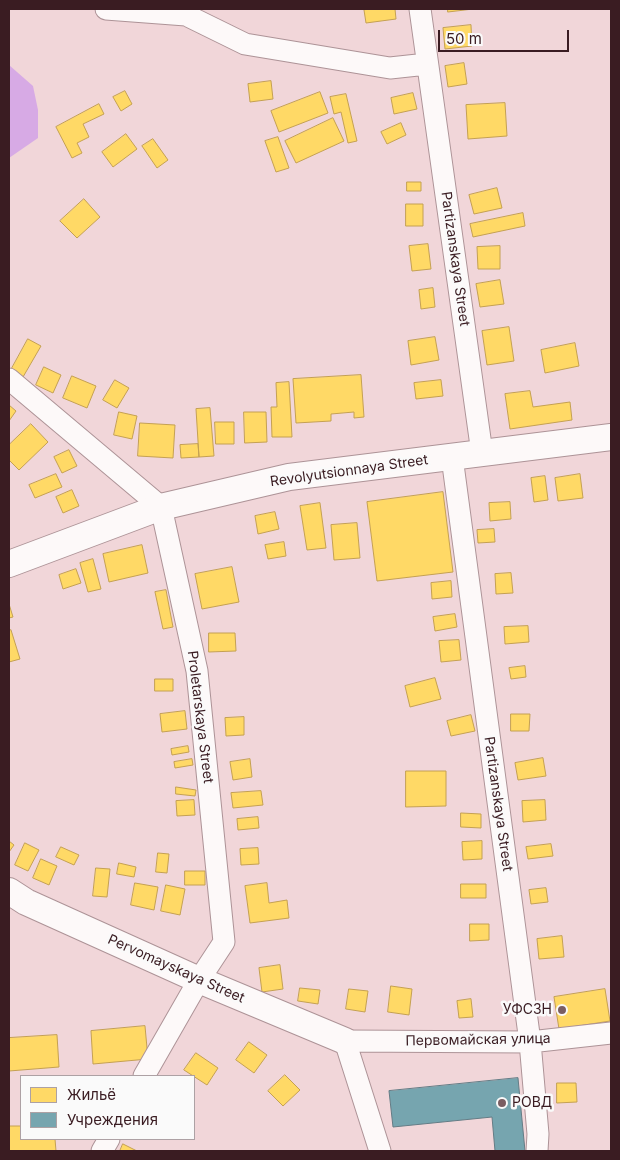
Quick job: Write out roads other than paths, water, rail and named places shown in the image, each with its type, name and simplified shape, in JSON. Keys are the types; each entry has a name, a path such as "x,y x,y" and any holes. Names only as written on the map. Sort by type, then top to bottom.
{"street":[{"path":"106,9 186,15 244,44 390,68 427,64"},
{"name":"Partizanskaya Street","path":"420,9 482,453"},
{"path":"9,379 161,507"},
{"name":"Revolyutsionnaya Street","path":"9,564 161,507 289,477 611,437"},
{"name":"Partizanskaya Street","path":"452,457 530,1042 538,1134 537,1151"},
{"name":"Proletarskaya Street","path":"145,1075 199,980 224,942 197,671 161,507"},
{"name":"Pervomayskaya Street","path":"9,891 26,902 199,980 345,1041"},
{"name":"Первомайская улица","path":"345,1041 530,1042 611,1033"},
{"path":"345,1041 380,1151"},
{"path":"102,1151 108,1140"}],"place":[{"name":"УФСЗН","path":"562,1010"},
{"name":"РОВД","path":"502,1103"}]}
